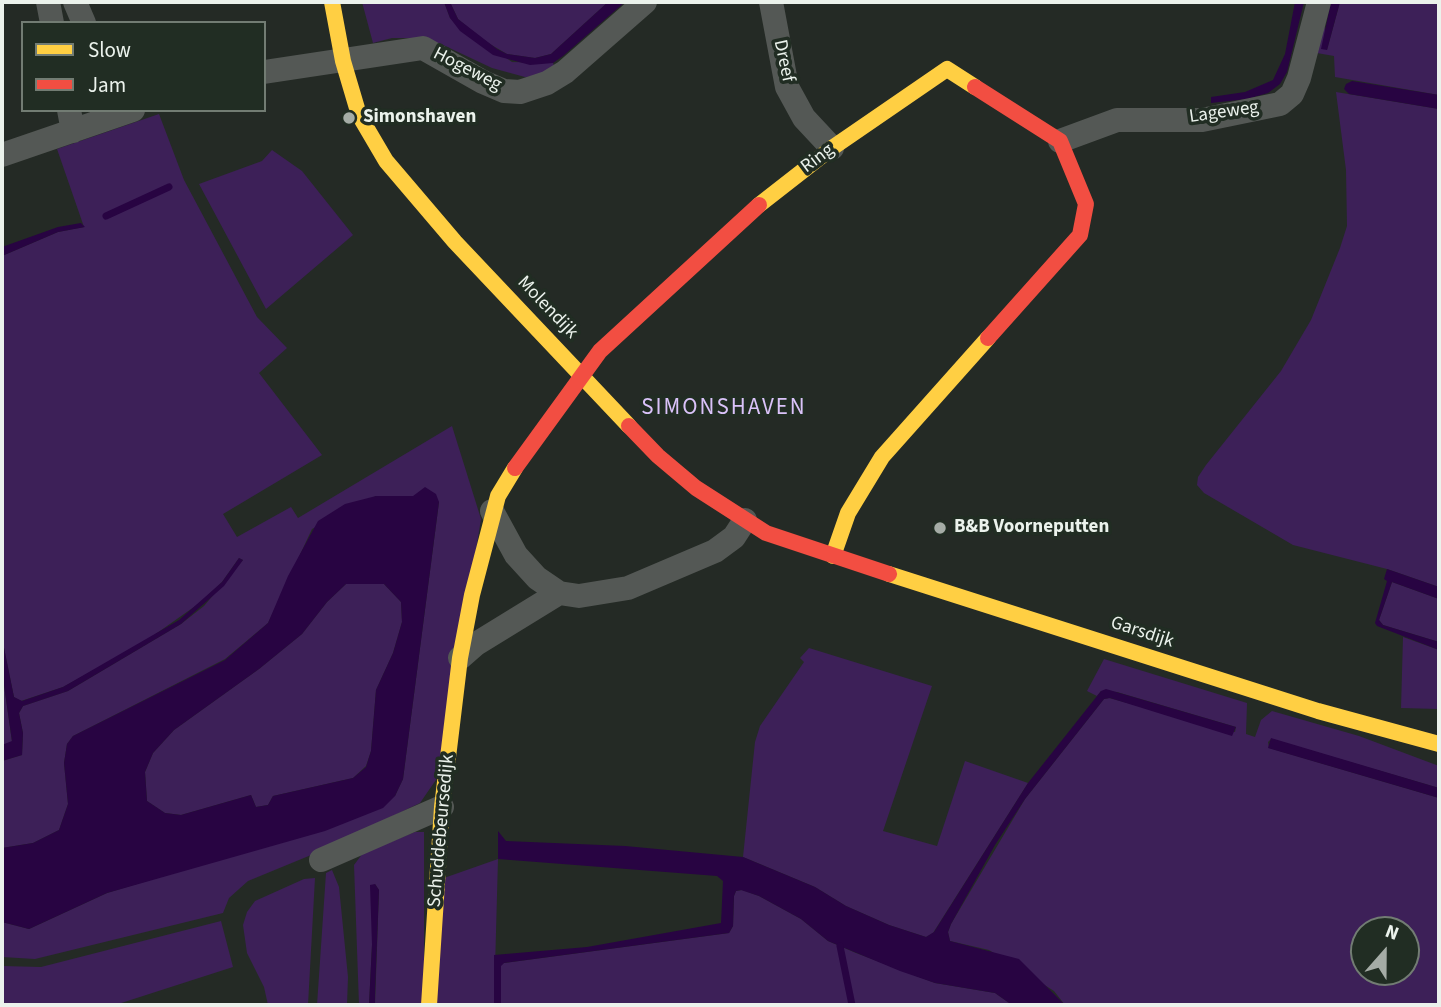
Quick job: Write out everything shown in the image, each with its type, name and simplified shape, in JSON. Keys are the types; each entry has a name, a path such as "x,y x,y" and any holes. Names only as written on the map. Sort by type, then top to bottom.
{"street":[{"path":"48,2 52,21"},
{"path":"75,2 83,21"},
{"name":"Molendijk","path":"331,2 343,61 359,116 386,161 455,242 658,456 696,488 766,533 833,556"},
{"name":"Hogeweg","path":"266,72 423,48 483,82 504,91 520,92 547,83 565,72 645,2"},
{"name":"Dreef","path":"771,2 787,87 804,118 832,148"},
{"name":"Lageweg","path":"1060,141 1117,120 1202,120 1280,104 1292,94 1299,78 1319,2"},
{"name":"Ring","path":"492,511 521,459 584,376 590,363 619,333 767,198 832,148 947,69 1060,141"},
{"path":"2,155 71,121 121,112"},
{"path":"833,556 848,513 882,457 1080,235 1086,204 1060,141"},
{"path":"492,511 516,555 537,579 559,593 579,596 628,587 715,551 734,537 745,520"},
{"name":"Schuddebeursedijk","path":"429,1005 442,807 460,658 492,511"},
{"name":"Garsdijk","path":"833,556 1318,711 1439,744"},
{"path":"460,658 476,644 559,593"},
{"path":"321,860 442,807"}],"shaded area":[{"path":"362,2 444,2 450,18 512,62 553,63 556,70 544,76 525,77 492,68 441,44 417,38 392,38 373,43"},
{"path":"444,2 450,2 458,19 497,49 507,54 535,58 551,54 608,2 625,2 553,63 530,65 493,55 460,31 450,18"},
{"path":"450,2 608,2 551,54 535,58 507,54 483,40 458,19"},
{"path":"1295,2 1304,2 1287,72 1280,84 1268,93 1247,99 1211,103 1211,97 1245,92 1273,80 1285,54"},
{"path":"1331,2 1340,2 1327,50 1321,49"},
{"path":"1340,2 1439,2 1439,95 1335,77 1334,56 1311,52 1323,8 1327,50"},
{"path":"1352,81 1439,95 1439,109 1349,94 1344,89 1346,84"},
{"path":"1336,92 1439,109 1439,587 1387,569 1293,545 1204,493 1197,485 1198,477 1206,465 1281,371 1311,320 1340,248 1347,226 1346,170"},
{"path":"159,114 184,180 257,317 287,348 259,373 322,455 223,514 237,537 291,507 298,518 452,426 481,519 440,774 420,803 316,853 248,881 229,898 223,913 35,959 2,957 2,922 29,929 107,893 180,871 395,796 403,779 439,502 413,496 376,496 312,529 268,623 225,659 73,736 67,744 64,763 68,804 59,830 33,843 2,848 2,761 22,755 23,733 19,713 23,706 68,691 181,624 204,606 243,560 239,558 222,582 201,602 140,645 63,687 21,701 14,697 2,638 2,256 58,232 84,227 57,149"},
{"path":"272,150 302,171 353,235 266,309 199,184 262,161"},
{"path":"81,223 85,227 58,232 2,256 2,247 58,227"},
{"path":"425,487 436,494 439,502 403,779 395,796 383,808 325,831 107,893 29,929 2,922 2,848 33,843 59,830 68,804 64,763 67,744 73,736 225,660 268,623 288,576 318,521 345,504 376,496 413,496","holes":["346,584 384,584 401,602 402,622 393,653 376,690 371,751 366,767 353,778 273,796 268,805 256,807 251,795 181,815 165,813 147,801 145,772 153,753 174,730 259,669 302,634 327,602"]},
{"path":"239,558 243,560 224,586 181,624 68,691 23,706 19,713 23,733 22,755 2,761 2,745 12,741 2,671 2,638 14,697 22,701 63,687 179,620 222,582"},
{"path":"1387,569 1439,587 1439,599 1392,582 1379,620 1383,625 1439,642 1439,650 1375,623 1387,581 1384,579"},
{"path":"1392,582 1439,599 1439,642 1383,625 1379,620"},
{"path":"346,584 384,584 401,602 402,622 393,653 376,690 371,751 366,766 353,778 273,796 268,805 256,807 251,795 181,815 165,813 147,801 145,772 153,753 174,730 259,669 302,634 327,602"},
{"path":"1403,637 1439,650 1439,709 1401,708"},
{"path":"809,648 932,686 883,831 937,846 965,761 1028,783 933,933 926,937 889,925 846,906 815,887 743,857 755,742 760,726 804,662 800,658"},
{"path":"1104,659 1247,703 1246,734 1255,737 1261,720 1272,711 1359,736 1439,766 1439,788 1271,739 1268,742 1269,748 1439,798 1439,1005 1065,1005 1054,991 989,950 950,941 948,932 951,924 1025,799 1104,699 1109,698 1235,732 1236,727 1117,692 1101,691 1097,696 1087,691"},
{"path":"2,671 12,742 2,745"},
{"path":"1106,689 1236,727 1232,736 1110,698 1104,699 1025,799 995,845 951,924 948,932 950,941 1019,959 1065,1005 1012,1005 995,993 935,983 900,971 828,941 801,919 759,896 741,890 736,891 734,896 733,926 729,933 504,963 501,966 501,1005 494,1005 494,955 587,947 721,923 723,881 717,876 498,859 498,831 506,841 625,846 743,857 815,887 846,906 889,925 926,937 934,932 1028,783 1101,691"},
{"path":"1271,738 1439,788 1439,798 1268,748"},
{"path":"415,832 424,832 424,1005 375,1005 379,890 375,884 369,1005 359,1005 354,865 363,853"},
{"path":"498,859 494,1005 434,1005 444,878"},
{"path":"332,870 339,887 348,977 347,1005 317,1005 326,873"},
{"path":"315,878 308,1005 268,1005 264,987 247,953 243,925 247,912 255,901 304,879"},
{"path":"375,884 379,890 375,1005 369,1005 372,945 370,885"},
{"path":"742,890 759,896 801,919 828,941 856,953 935,983 995,993 1012,1005 501,1005 501,965 504,963 729,933 733,926 734,896 736,891"},
{"path":"221,921 233,967 115,1005 2,1005 2,966 41,967"}],"waterway":[{"path":"106,216 169,187"},
{"path":"840,946 852,1005"}],"traffic: slow":[{"path":"332,2 343,61 359,115 386,161 455,242 629,426"},
{"path":"759,205 832,148 947,69 975,87"},
{"path":"833,556 848,513 882,457 988,338"},
{"path":"429,1005 442,807 460,658 472,595 498,496 515,468"},
{"path":"889,574 1318,711 1439,744"}],"traffic: jam":[{"path":"975,87 1060,141 1086,204 1080,235 988,338"},
{"path":"515,468 600,351 759,205"},
{"path":"629,426 658,456 696,488 766,533 889,574"}],"place":[{"name":"Simonshaven","path":"349,118"},
{"name":"B&B Voorneputten","path":"940,528"}],"district":[{"name":"SIMONSHAVEN","path":"724,409"}]}
